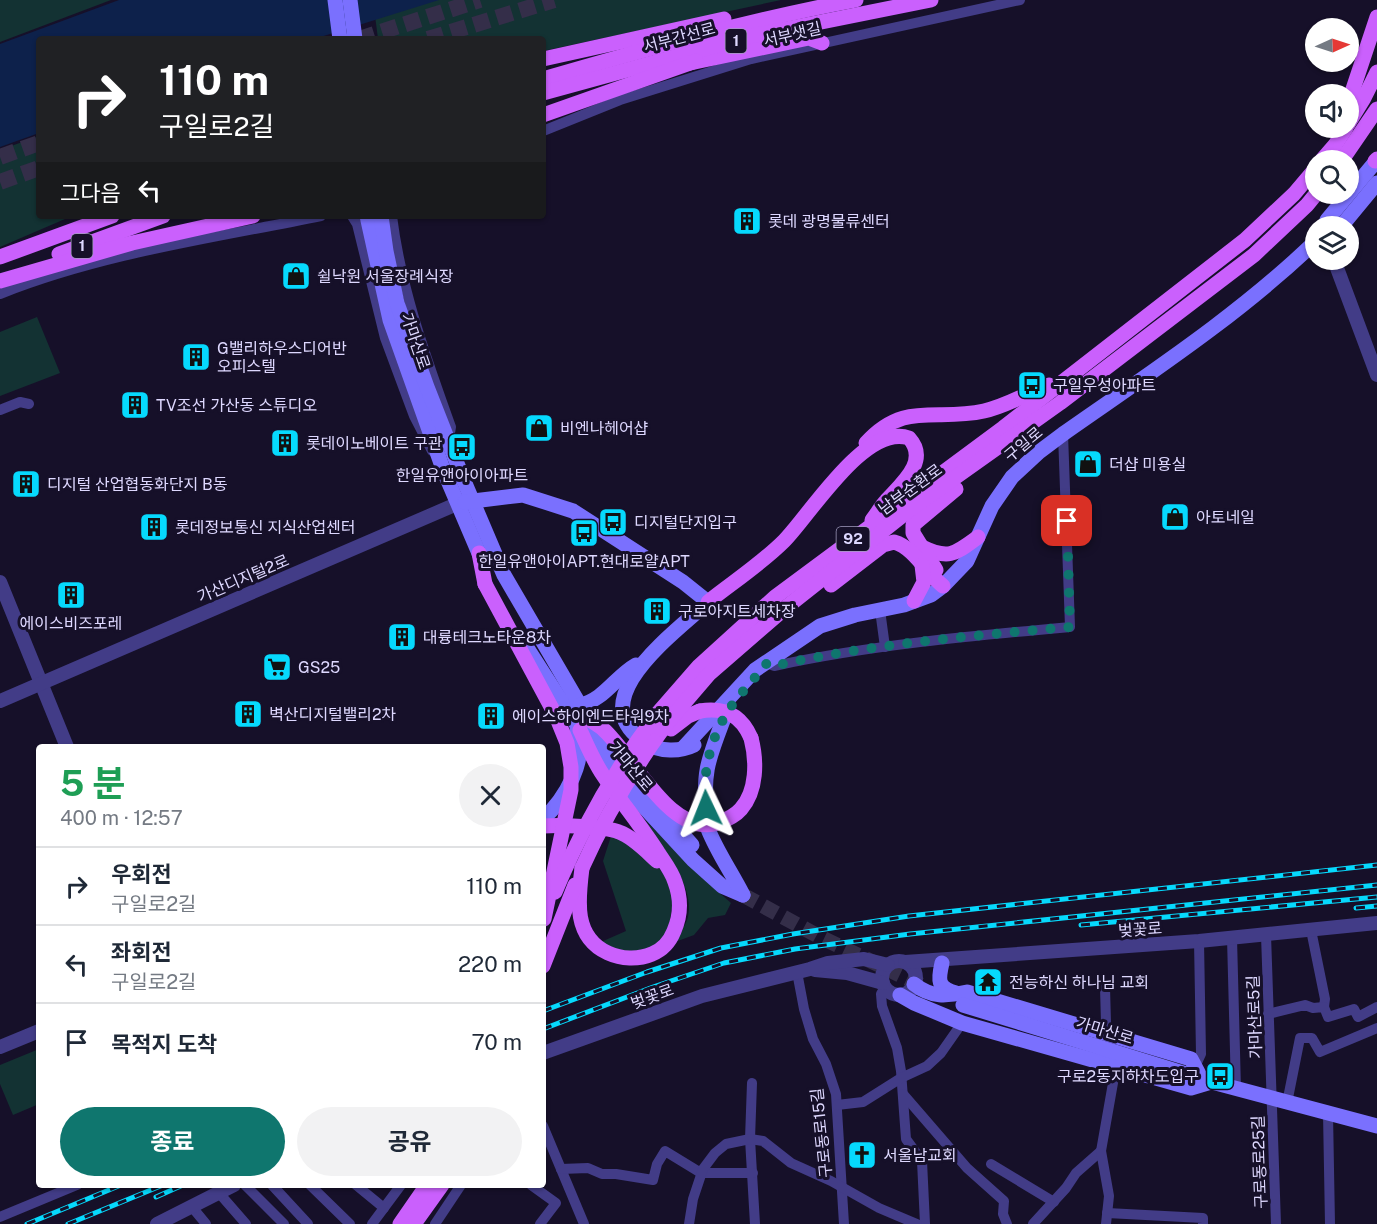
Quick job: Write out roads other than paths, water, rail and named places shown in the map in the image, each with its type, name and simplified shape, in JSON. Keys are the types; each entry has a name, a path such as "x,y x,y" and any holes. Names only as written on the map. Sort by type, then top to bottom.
{"main road":[{"path":"335,0 340,36"},
{"path":"350,0 355,36"},
{"name":"서부간선로","path":"546,92 751,36 856,0"},
{"name":"서부간선로","path":"546,78 668,43 805,17 931,0"},
{"path":"546,58 762,10 805,17"},
{"path":"546,114 690,63 805,17"},
{"path":"1355,84 1377,17"},
{"path":"690,63 808,38 822,43"},
{"path":"1359,106 1377,72"},
{"path":"1349,150 1377,109"},
{"path":"1335,145 1337,138"},
{"path":"1331,150 1340,138"},
{"path":"1330,216 1377,160"},
{"name":"남부순환로","path":"546,958 582,868 609,812 699,666 775,597 1003,428 1245,240 1305,181"},
{"path":"1350,216 1377,183"},
{"name":"남부순환로","path":"546,917 604,790 635,742 665,721 709,674 784,609 908,511 993,452 1254,255 1308,204"},
{"path":"0,250 75,219"},
{"name":"1","path":"0,257 104,219"},
{"name":"1","path":"0,276 155,219"},
{"path":"0,281 132,243 240,219"},
{"name":"가마산로","path":"368,219 390,320 421,390 449,442 479,553 511,622 581,724 607,767 693,860 722,886 743,895 732,871 717,849 707,824 704,778 708,760 724,718"},
{"name":"가마산로","path":"381,219 397,303 443,469 465,502 504,575 580,705 581,724"},
{"name":"구일로","path":"767,663 820,626 914,601 931,595 943,586 967,561 992,506 1012,477 1063,434 1245,304 1305,251"},
{"path":"856,458 860,450 883,426 900,418 985,411 1062,380"},
{"path":"767,663 724,718 692,747 666,750 650,746 633,733 627,725 623,709 623,694 630,680 647,659 708,602 783,542 830,484 856,458 882,440 897,436 909,438 917,454 912,471 884,502 866,530"},
{"path":"943,586 939,574 913,533 914,522 973,476 993,452"},
{"path":"465,502 523,495 573,510 683,582 708,602"},
{"path":"922,547 937,554 950,555 958,552 978,537"},
{"path":"784,609 816,596 889,543 905,546 933,579 943,586"},
{"path":"479,553 485,584 556,716 567,743 571,767 571,790 546,911"},
{"path":"914,601 924,582 922,565"},
{"path":"580,705 597,700 625,671 647,659"},
{"path":"684,747 741,684 755,670 767,663"},
{"path":"581,724 603,729 678,815 701,825 729,819 745,803 752,787 755,768 751,738 743,724 733,714 719,709 700,711 665,721"},
{"path":"546,815 577,770 581,724"},
{"path":"581,724 601,773 673,875 680,900 678,918 671,936 662,947 648,956 622,958 600,950 591,941 580,923 582,868"},
{"path":"546,826 577,826 619,832 641,847 673,875"},
{"path":"900,994 914,1003 960,1022 1191,1088 1202,1076 1191,1059 963,997 946,990 941,987 940,971 947,961"},
{"path":"915,982 924,992 963,997"},
{"path":"960,1022 950,1014 948,1008 951,1000 963,997"},
{"name":"가마산로","path":"963,997 1236,1089 1377,1126"},
{"path":"400,1224 425,1188"},
{"path":"414,1224 440,1188"}],"street":[{"name":"서부샛길","path":"546,130 620,100 751,59 1020,0"},
{"path":"0,294 57,274 134,253 306,219"},
{"path":"354,219 385,338 426,444 443,469"},
{"path":"392,219 406,294 451,427 449,442"},
{"path":"1338,270 1377,375"},
{"path":"0,410 20,402 28,404"},
{"path":"767,663 774,666 826,655 945,639 1070,627 1063,434"},
{"name":"가산디지털2로","path":"0,701 465,502"},
{"path":"0,582 66,744"},
{"path":"880,610 885,647"},
{"name":"벚꽃로","path":"905,962 947,961 1199,941 1377,923"},
{"path":"1311,930 1325,999 1324,1006 1328,1017 1354,1009 1358,1017 1377,1007"},
{"name":"가마산로5길","path":"1266,935 1271,1099"},
{"path":"1232,938 1236,1089"},
{"path":"1199,941 1202,1076"},
{"name":"벚꽃로","path":"546,1052 702,996 828,963 864,959 888,965"},
{"path":"915,982 912,968 905,962 896,961 888,965 883,973 884,985 881,994 882,1006 897,1048 906,1139 922,1161 926,1224"},
{"path":"884,985 894,994 909,991 920,974 947,961"},
{"name":"벚꽃로","path":"804,971 847,973 884,985"},
{"name":"구로동로15길","path":"804,971 804,1010 813,1039 826,1064 836,1094 844,1224"},
{"name":"가마산로","path":"1102,1033 1106,1023 1106,987"},
{"path":"1268,1014 1305,1005 1313,1008 1324,1006"},
{"path":"837,1106 862,1102 901,1078 927,1066 941,1053 960,1022"},
{"path":"1287,1103 1300,1038 1312,1038 1320,1052 1377,1028"},
{"path":"0,1047 36,1032"},
{"path":"1116,1066 1101,1151 1109,1196 1107,1218 1203,1221"},
{"path":"752,1083 750,1139 755,1224"},
{"path":"903,1094 967,1168 1004,1201 1003,1214 1007,1224"},
{"name":"구로동로25길","path":"1271,1099 1276,1224"},
{"path":"1328,1113 1330,1224"},
{"path":"546,1133 584,1224"},
{"path":"689,1224 693,1199 701,1173 715,1153 726,1144 750,1139 763,1142 791,1162 879,1208 917,1224"},
{"path":"561,1169 588,1168 602,1174 653,1180 657,1164 665,1151 701,1173 753,1173"},
{"path":"1033,1224 1054,1202 1076,1173 1101,1151"},
{"path":"991,1164 1054,1202"},
{"path":"0,1217 70,1188"},
{"path":"157,1224 172,1221 192,1207 228,1188"},
{"path":"248,1188 284,1224"},
{"path":"275,1188 308,1224"},
{"path":"313,1188 350,1224"},
{"path":"360,1188 384,1208"},
{"path":"372,1224 399,1188"},
{"path":"435,1224 459,1188"},
{"path":"535,1188 556,1203 540,1224"},
{"path":"219,1193 246,1224"},
{"path":"192,1207 206,1224"}],"water":[{"path":"119,0 439,0 324,36 36,36 36,134 0,147 0,44"}],"tunnel":[{"path":"368,36 480,0"},
{"path":"438,36 554,0"},
{"path":"0,157 36,144"},
{"path":"0,182 36,169"},
{"path":"743,895 818,936 925,987"}],"railway":[{"path":"546,1010 647,972 721,948 793,934 909,916 1377,865"},
{"path":"546,1028 724,963 795,949 910,934 1377,885"},
{"path":"1081,925 1377,897"},
{"path":"1356,908 1377,906"},
{"path":"27,1224 114,1188"},
{"path":"68,1224 156,1188"},
{"path":"156,1197 176,1188"}],"place":[{"name":"롯데 광명물류센터","path":"747,221"},
{"name":"쉴낙원 서울장례식장","path":"296,276"},
{"name":"G밸리하우스디어반 오피스텔","path":"196,357"},
{"name":"구일우성아파트","path":"1032,385"},
{"name":"TV조선 가산동 스튜디오","path":"135,405"},
{"name":"비엔나헤어샵","path":"539,428"},
{"name":"롯데이노베이트 구관","path":"285,443"},
{"name":"한일유앤아이아파트","path":"462,447"},
{"name":"더샵 미용실","path":"1088,464"},
{"name":"디지털 산업협동화단지 B동","path":"26,484"},
{"name":"아토네일","path":"1175,517"},
{"name":"디지털단지입구","path":"613,522"},
{"name":"롯데정보통신 지식산업센터","path":"154,527"},
{"name":"한일유앤아이APT.현대로얄APT","path":"584,533"},
{"name":"에이스비즈포레","path":"71,595"},
{"name":"구로아지트세차장","path":"657,611"},
{"name":"대륭테크노타운8차","path":"402,637"},
{"name":"GS25","path":"277,667"},
{"name":"벽산디지털밸리2차","path":"248,714"},
{"name":"에이스하이엔드타워9차","path":"491,716"},
{"name":"전능하신 하나님 교회","path":"988,982"},
{"name":"구로2동지하차도입구","path":"1220,1076"},
{"name":"서울남교회","path":"862,1155"}]}
